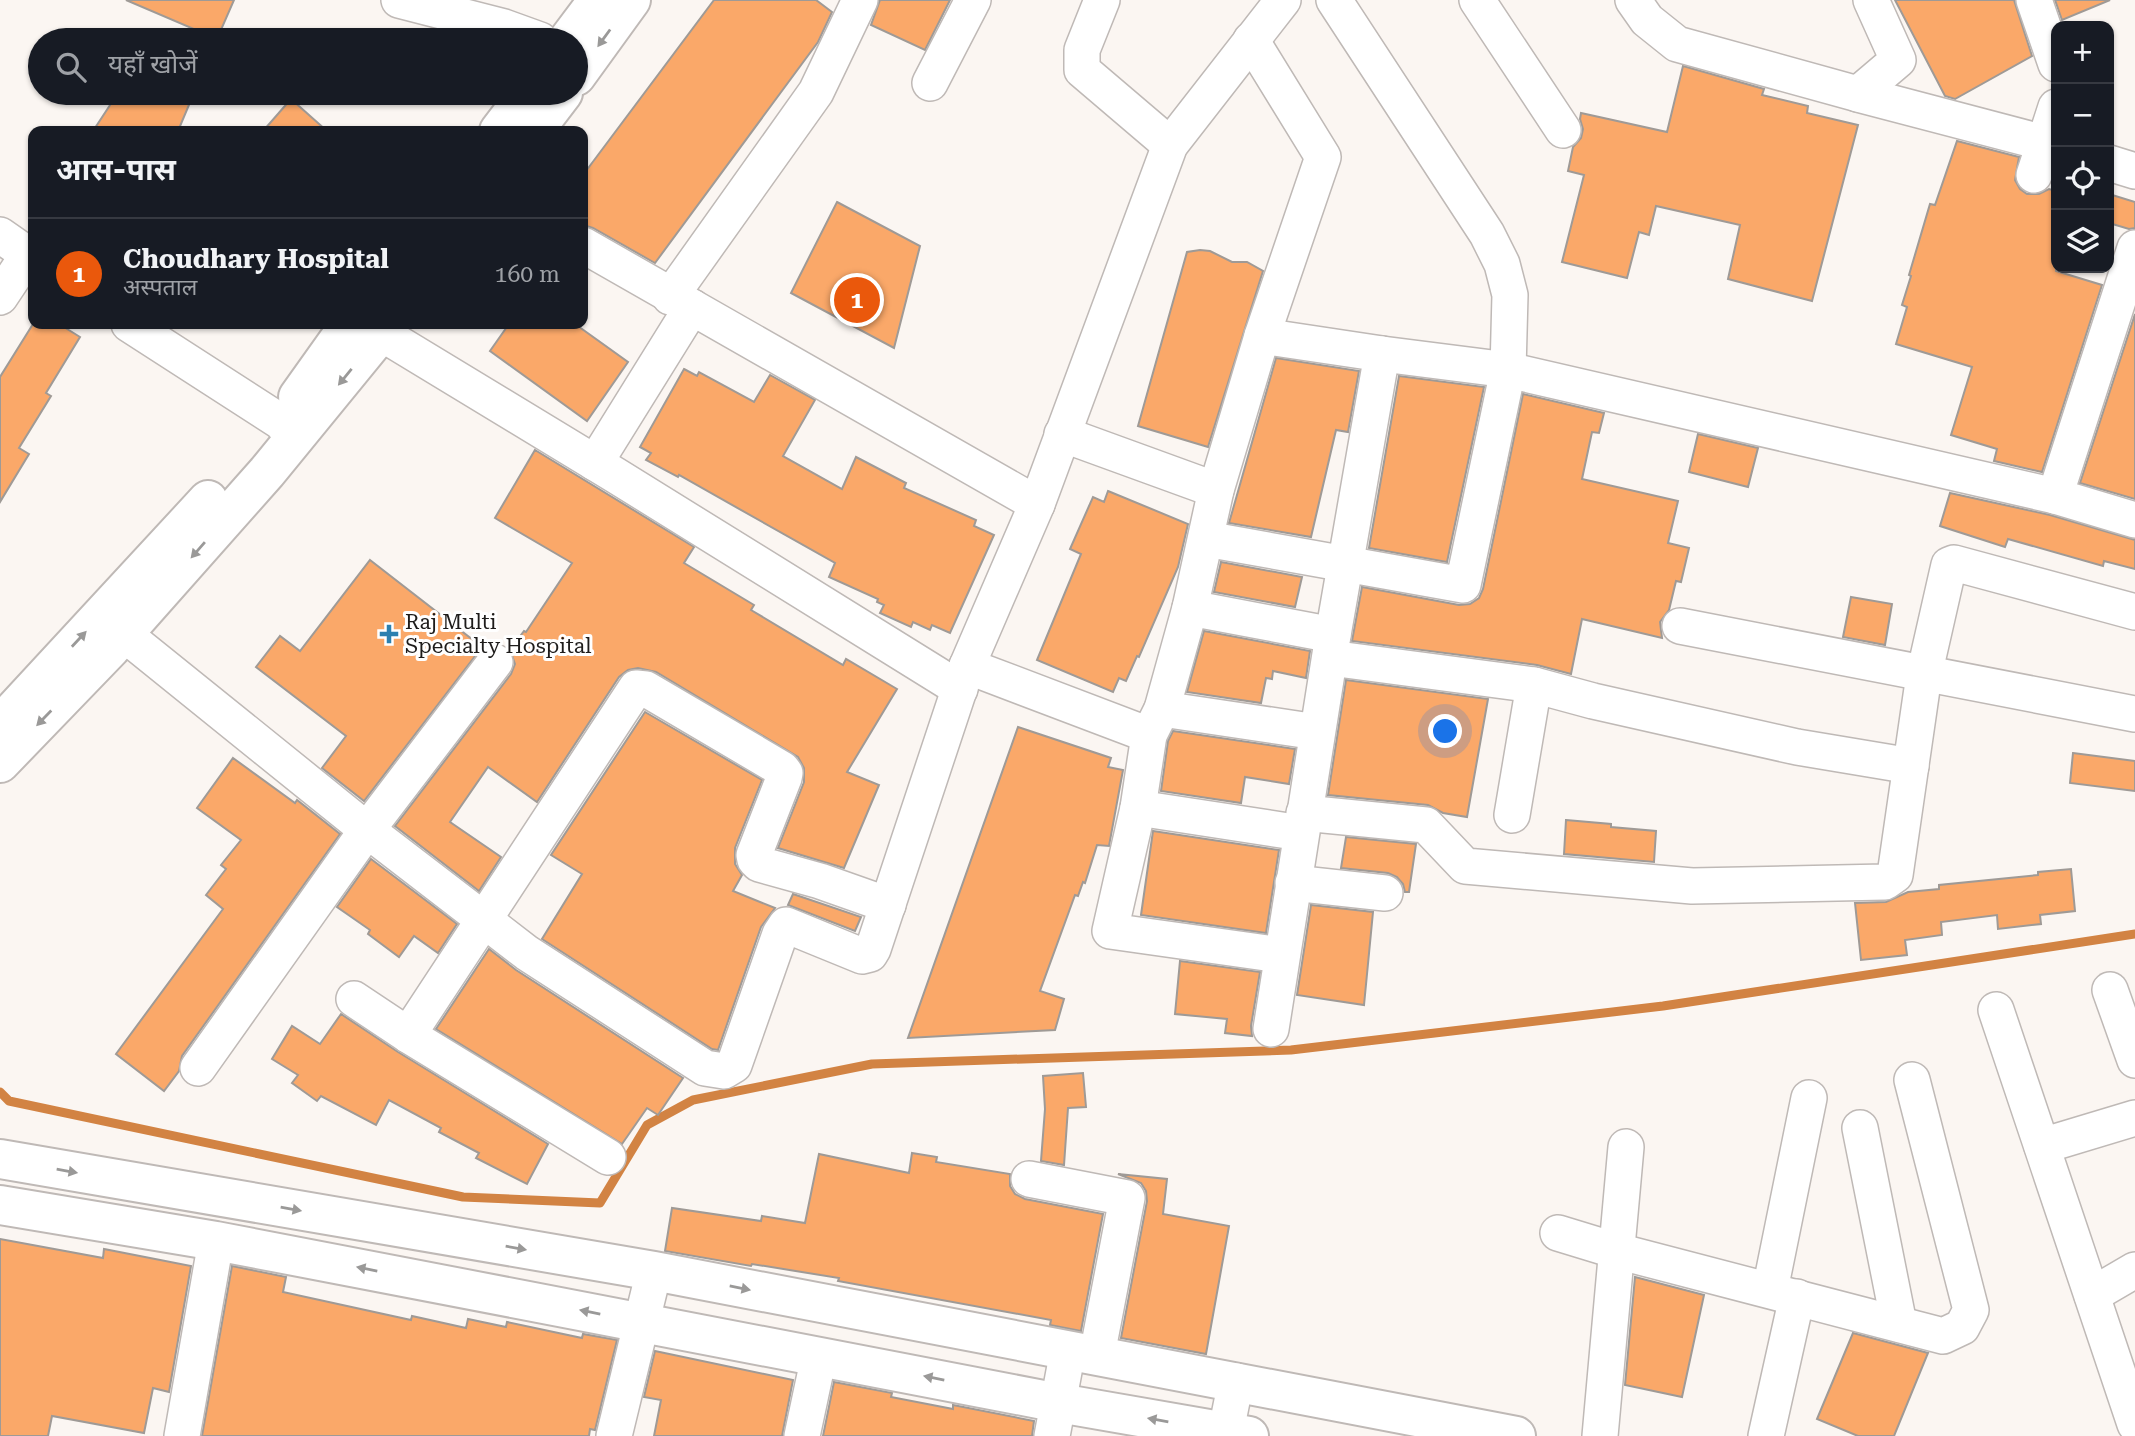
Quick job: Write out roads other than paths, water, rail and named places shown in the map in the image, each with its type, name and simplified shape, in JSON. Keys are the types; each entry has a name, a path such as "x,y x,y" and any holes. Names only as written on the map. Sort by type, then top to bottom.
{"main road":[{"path":"577,28 598,0"},
{"path":"588,59 631,0"},
{"path":"503,126 519,105"},
{"path":"538,126 554,105"},
{"path":"0,763 124,634 371,329"},
{"path":"0,725 288,430"},
{"path":"0,1159 654,1271 1516,1436"},
{"path":"0,1205 216,1241 819,1356 1056,1419 1234,1435"}],"street":[{"path":"399,0 507,28"},
{"path":"595,463 681,302 816,92 860,0"},
{"path":"930,83 973,0"},
{"path":"1102,0 1082,50 1082,70 1170,145"},
{"path":"124,634 367,830 527,953 705,1068 724,1071 734,1065 780,934 786,925 862,956 870,954 873,949 963,678 1037,504 1170,145 1283,0"},
{"path":"1206,539 1462,585 1508,370 1510,295 1502,264 1487,234 1334,0"},
{"path":"1477,0 1563,130"},
{"path":"1633,0 1647,20 1677,44 1858,94 2045,155 2051,129"},
{"path":"1858,94 1898,60 1871,0"},
{"path":"2034,0 2051,49"},
{"path":"1251,40 1323,156 1262,336 1216,490 1189,608 1156,722 1110,931 1281,955"},
{"path":"2114,165 2135,171"},
{"path":"2054,496 2135,247"},
{"path":"588,248 1037,504"},
{"path":"0,297 20,249"},
{"path":"136,329 288,430"},
{"path":"376,329 595,463 963,678 1156,722 1317,732"},
{"path":"1262,336 1508,370 2054,496 2135,520"},
{"path":"1271,1030 1317,732 1382,354"},
{"path":"1062,434 1216,490"},
{"path":"1138,808 1303,823 1426,825 1465,866 1692,886 1885,882 1895,875 1924,675 1949,565 1954,562 2135,612"},
{"path":"1189,608 1332,646 1534,685 1593,702 1797,747 1911,766"},
{"path":"1679,626 2135,714"},
{"path":"198,1069 367,830 495,662"},
{"path":"1512,815 1534,685"},
{"path":"408,1035 636,688 640,687 785,773 754,855 759,864 820,881 888,905"},
{"path":"1293,883 1385,892"},
{"path":"2110,990 2135,1060"},
{"path":"354,999 608,1157"},
{"path":"1996,1010 2135,1424"},
{"path":"1558,1233 1617,1251 1943,1336 1962,1327 1971,1310 1912,1080"},
{"path":"1766,1436 1810,1098"},
{"path":"2042,1146 2135,1118"},
{"path":"1860,1128 1899,1324"},
{"path":"1600,1436 1626,1147"},
{"path":"1029,1180 1126,1198 1082,1352 1056,1419"},
{"path":"182,1436 216,1241"},
{"path":"2092,1295 2135,1270"},
{"path":"614,1436 654,1271"},
{"path":"802,1436 819,1356"},
{"path":"1234,1435 1236,1381"}],"waterway":[{"path":"0,1092 9,1101 463,1197 600,1203 647,1125 693,1100 872,1064 1291,1050 1663,1006 2135,934"}],"place":[{"name":"Choudhary Hospital","path":"857,300"},
{"name":"Raj Multi Specialty Hospital","path":"389,634"}]}
